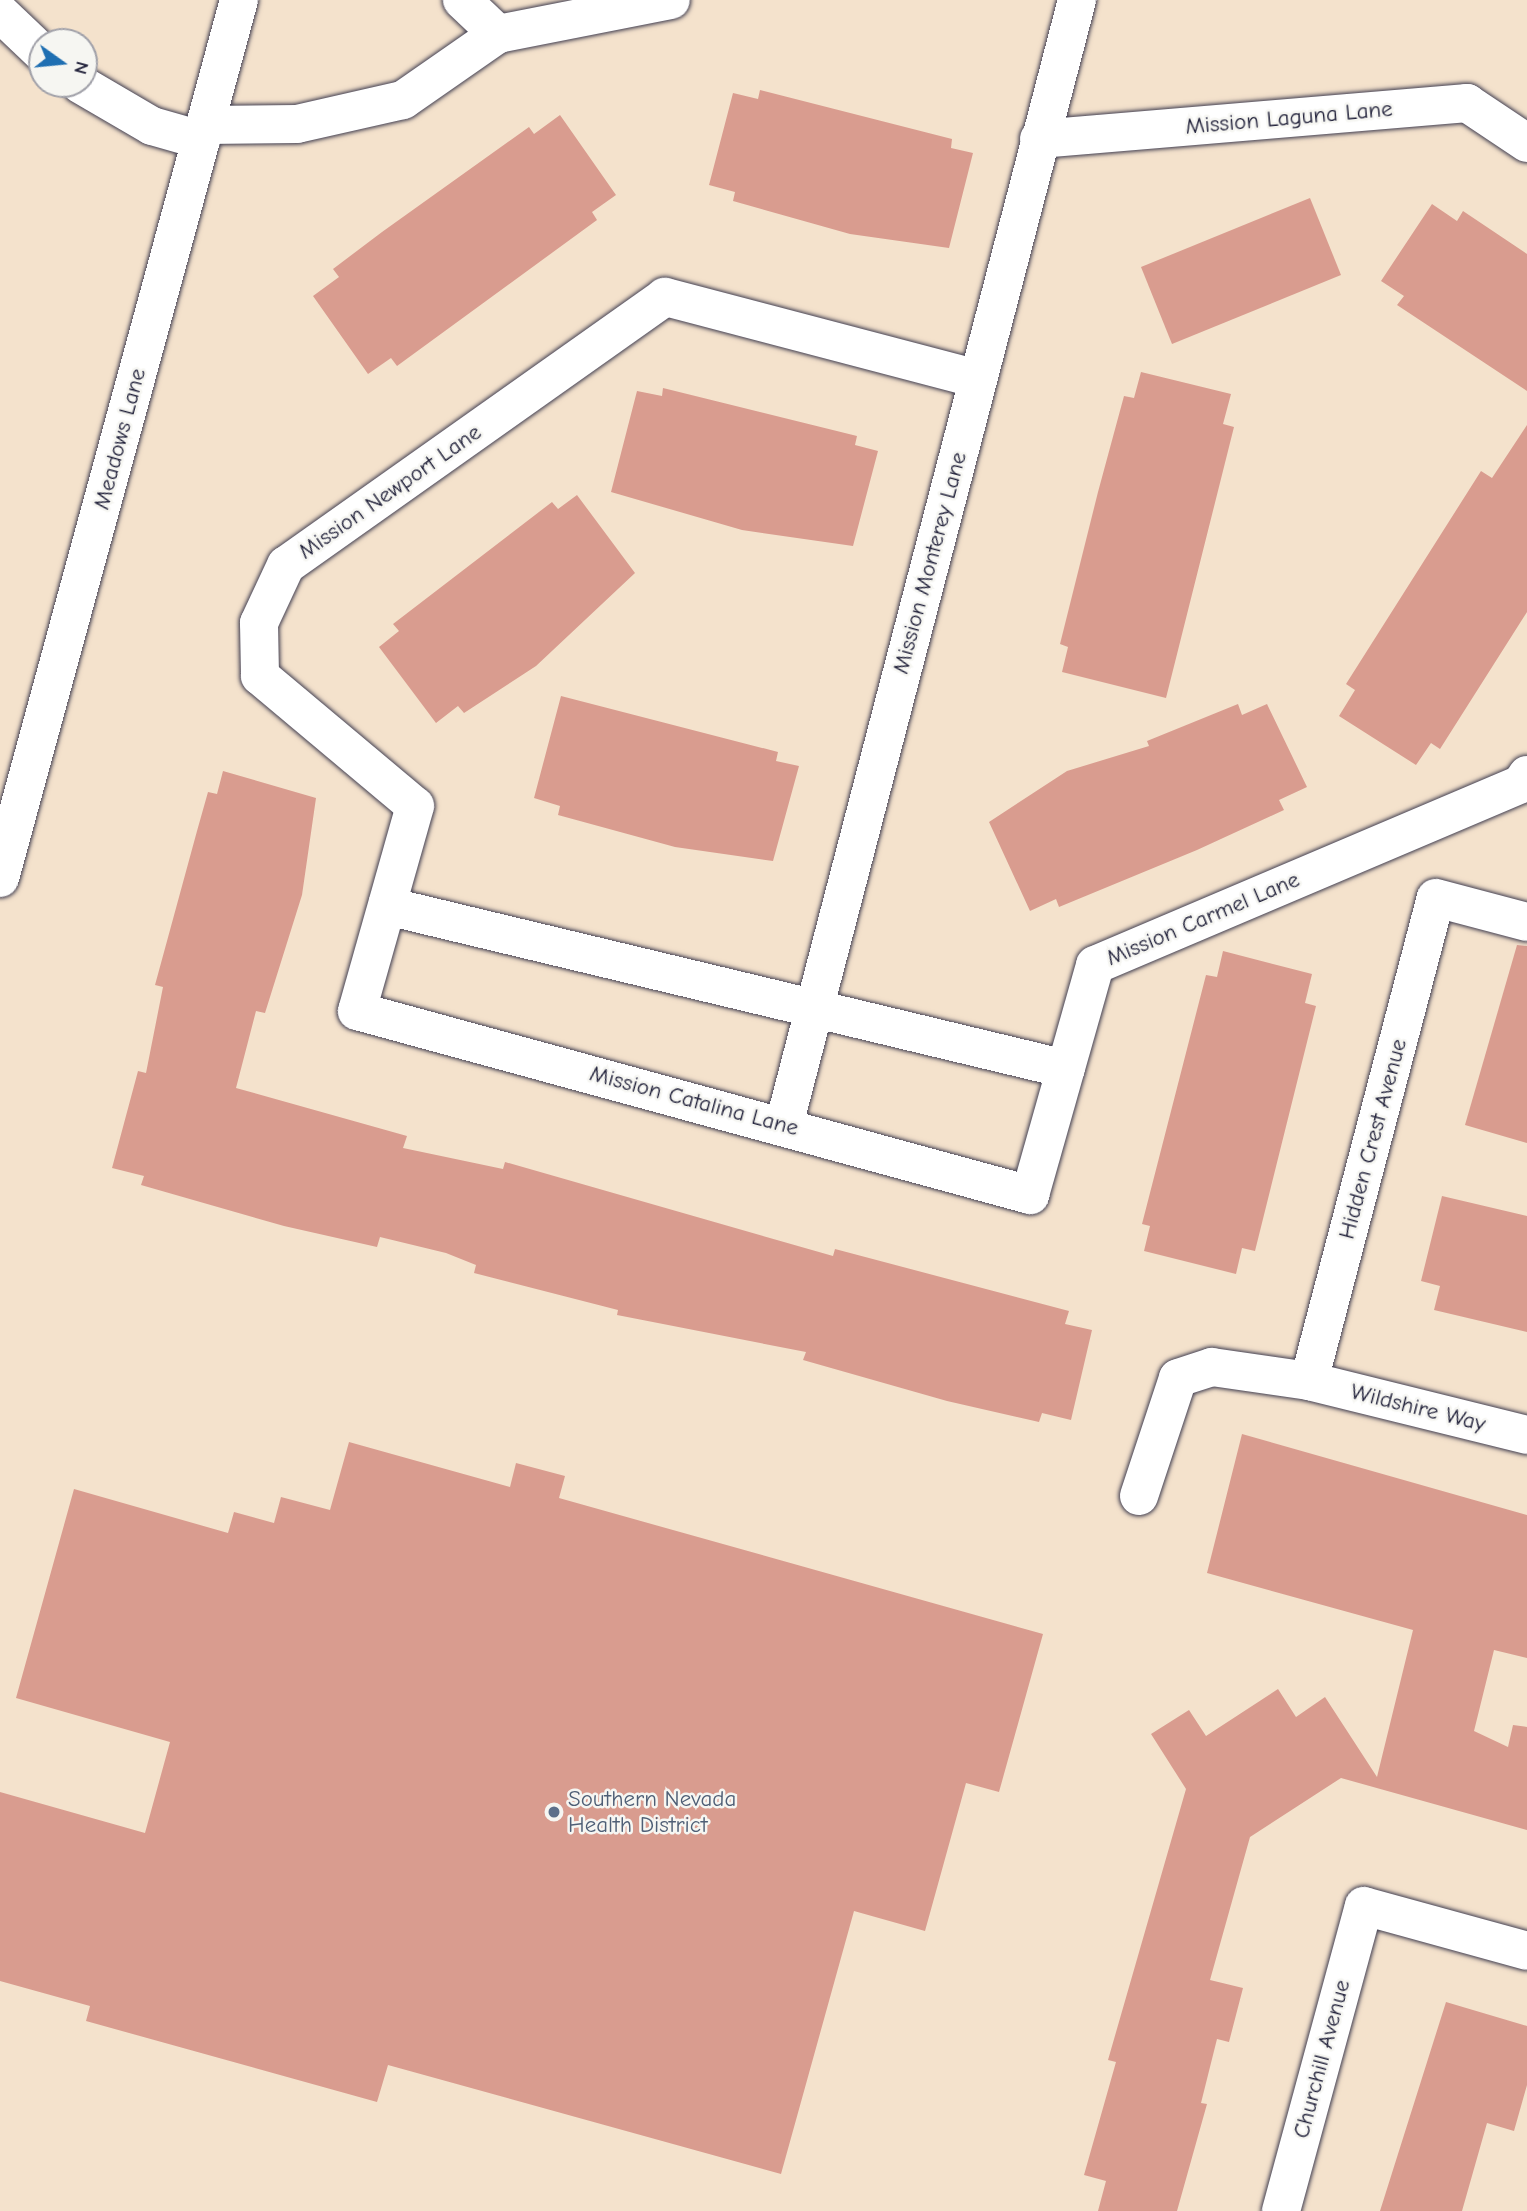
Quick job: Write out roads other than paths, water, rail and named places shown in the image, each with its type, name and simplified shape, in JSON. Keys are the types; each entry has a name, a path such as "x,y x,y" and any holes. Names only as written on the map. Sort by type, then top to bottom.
{"street":[{"name":"Meadows Lane","path":"0,878 239,0"},
{"path":"462,0 498,34"},
{"path":"98,94 152,125 203,132 297,124 403,100 498,34 671,0"},
{"name":"Mission Monterey Lane","path":"784,1125 1077,0"},
{"path":"0,13 28,40"},
{"name":"Mission Laguna Lane","path":"1039,139 1467,103 1527,143"},
{"name":"Mission Newport Lane","path":"357,1012 415,806 260,676 259,623 286,565 665,297 978,379"},
{"name":"Mission Carmel Lane","path":"1030,1195 1095,965 1521,784 1527,775"},
{"name":"Hidden Crest Avenue","path":"1309,1381 1436,898 1527,922"},
{"path":"387,906 815,1006 1066,1069"},
{"name":"Mission Catalina Lane","path":"357,1012 784,1125 1030,1195"},
{"name":"Wildshire Way","path":"1139,1496 1178,1378 1212,1367 1309,1381 1527,1434"},
{"name":"Churchill Avenue","path":"1281,2211 1364,1906 1527,1951"}],"place":[{"name":"Southern Nevada Health District","path":"554,1812"}]}
